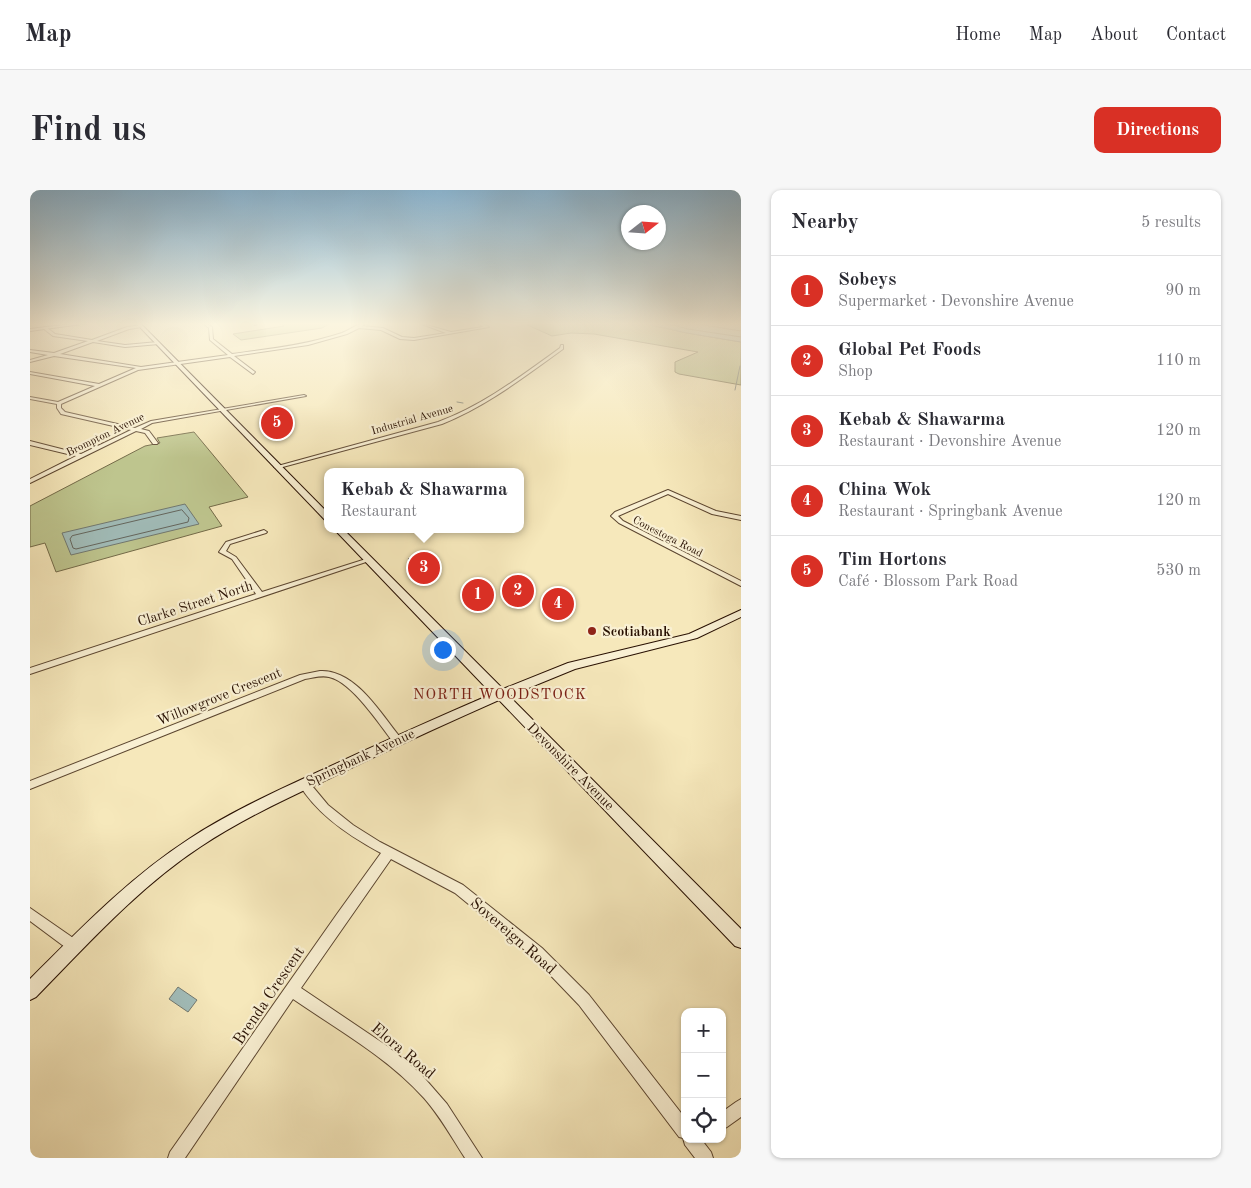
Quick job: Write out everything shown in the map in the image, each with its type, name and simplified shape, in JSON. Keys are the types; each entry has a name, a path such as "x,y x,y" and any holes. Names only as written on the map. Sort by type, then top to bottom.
{"main road":[{"path":"182,368 324,514"},
{"name":"Devonshire Avenue","path":"342,533 741,940"},
{"name":"Springbank Avenue","path":"30,991 74,946 147,878 194,843 244,813 500,694 572,666 693,636 741,613"}],"street":[{"path":"30,398 59,403 143,368"},
{"path":"246,368 252,373"},
{"name":"Industrial Avenue","path":"277,467 452,419 478,406 533,368"},
{"path":"30,374 100,385"},
{"name":"Brompton Avenue","path":"30,481 136,429 158,421 304,396"},
{"path":"59,403 60,411 65,414 136,429 148,433 155,443"},
{"path":"30,443 82,456"},
{"name":"Conestoga Road","path":"741,518 714,513 668,492 617,513 615,518 741,584"},
{"path":"260,594 234,558 222,552 228,543 264,532"},
{"name":"Clarke Street North","path":"30,671 368,560"},
{"name":"Willowgrove Crescent","path":"30,785 303,677 320,673 331,674 348,683 398,740"},
{"name":"Sovereign Road","path":"304,784 324,808 336,818 390,852 459,889 501,921 548,962 584,1000 681,1126"},
{"name":"Brenda Crescent","path":"176,1158 390,852"},
{"path":"30,914 74,946"},
{"name":"Elora Road","path":"292,990 375,1046 405,1069 430,1094 474,1158"},
{"path":"726,1119 741,1108"},
{"path":"696,1143 705,1158"}],"green space":[{"path":"675,368 741,368 741,385 679,374 675,372"},
{"path":"194,432 248,497 209,507 222,526 56,572 45,543 30,547 30,506 145,446 160,443 157,438"}],"water":[{"path":"185,504 199,524 71,555 62,533"},
{"path":"178,987 197,1000 188,1012 169,999"}],"building":[{"path":"424,554 433,563 417,567 408,559"}],"waterway":[{"path":"735,390 740,368"},
{"path":"457,402 463,403"},
{"path":"447,408 452,409"}],"place":[{"name":"Tim Hortons","path":"277,423"},
{"name":"Kebab & Shawarma","path":"424,568"},
{"name":"Global Pet Foods","path":"518,591"},
{"name":"Sobeys","path":"478,595"},
{"name":"China Wok","path":"558,604"},
{"name":"Scotiabank","path":"592,631"}],"district":[{"name":"NORTH WOODSTOCK","path":"500,694"}]}
